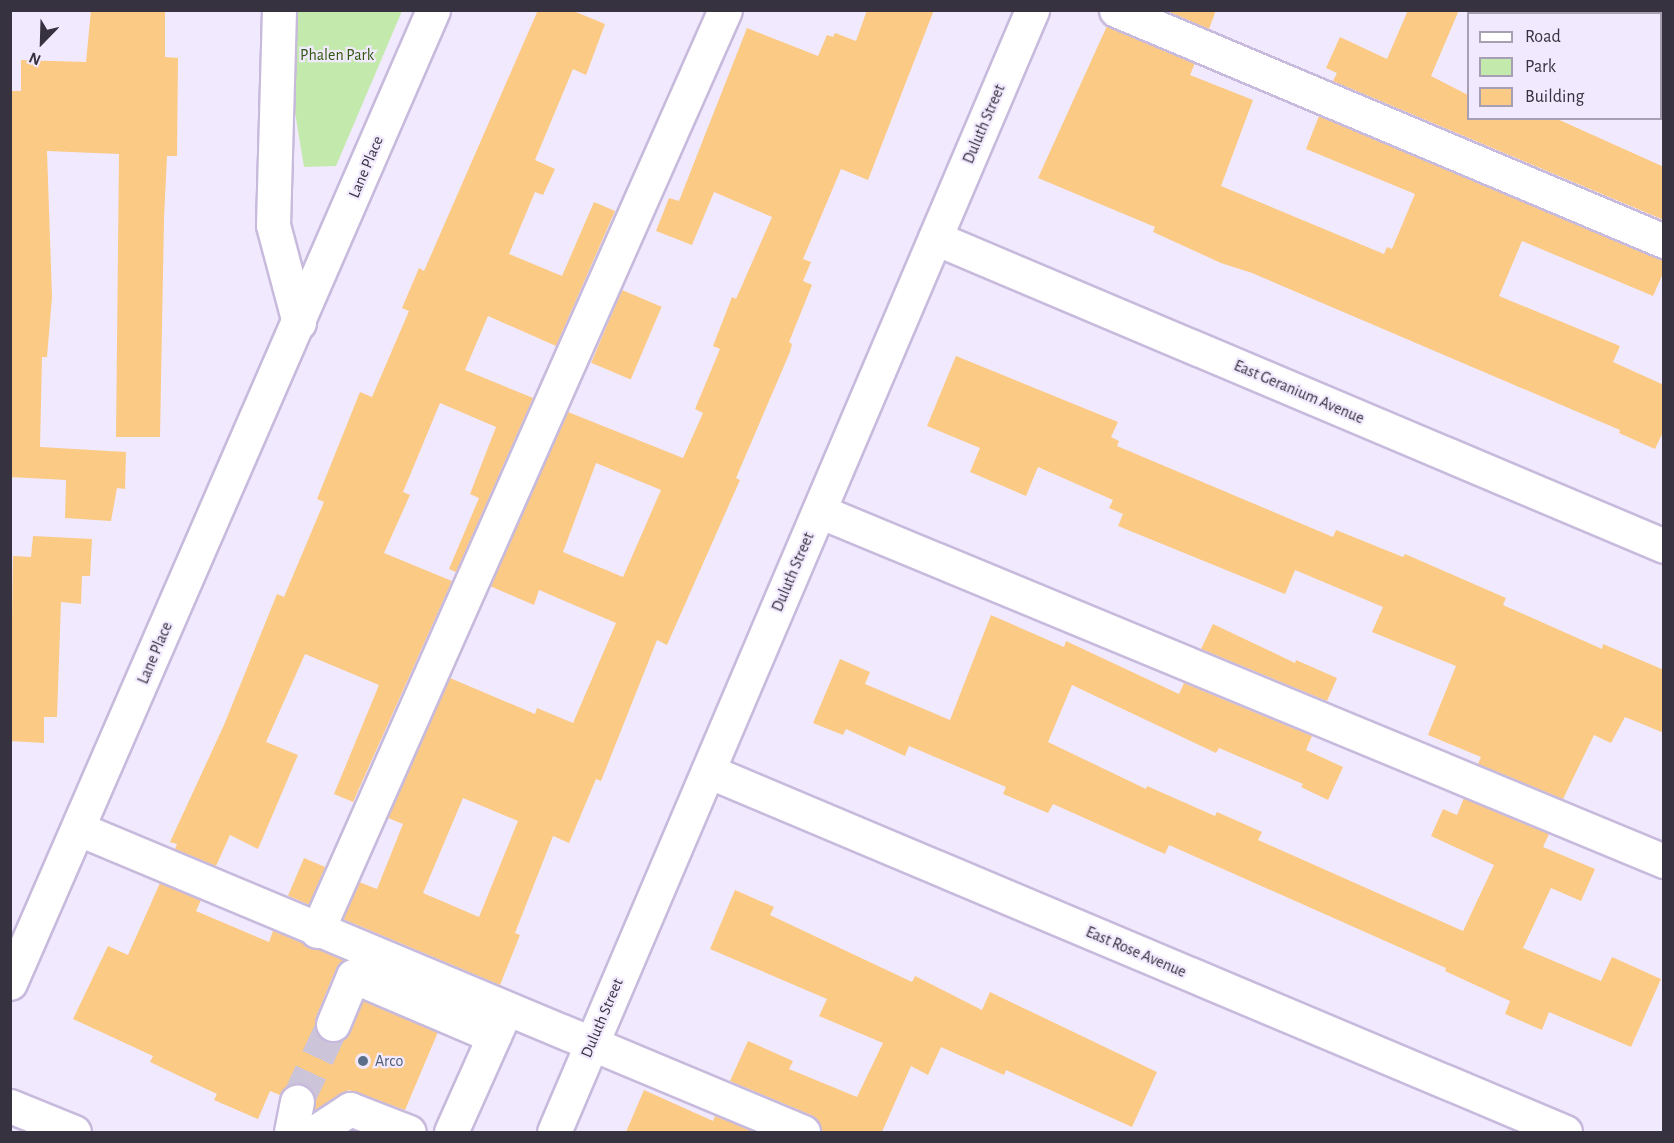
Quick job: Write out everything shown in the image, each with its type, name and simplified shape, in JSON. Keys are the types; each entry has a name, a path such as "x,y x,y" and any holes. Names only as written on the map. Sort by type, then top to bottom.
{"street":[{"path":"279,10 273,225 299,323"},
{"name":"Lane Place","path":"10,983 299,323 433,10"},
{"path":"317,931 725,10"},
{"name":"Duluth Street","path":"554,1132 1032,10"},
{"path":"1116,10 1664,241"},
{"name":"East Geranium Avenue","path":"935,238 1664,546"},
{"path":"819,511 1664,861"},
{"name":"East Rose Avenue","path":"708,771 1565,1132"},
{"path":"79,829 317,931 500,1023"},
{"path":"333,1024 353,976 500,1023 591,1045 803,1132"},
{"path":"451,1132 500,1023"},
{"path":"10,1106 74,1132"},
{"path":"315,1132 350,1109 409,1132"}],"green space":[{"name":"Phalen Park","path":"296,11 402,11 336,166 304,167 292,94"}],"building":[{"path":"91,10 165,10 165,57 178,58 177,156 167,156 164,218 160,437 116,437 119,154 47,151 52,297 47,357 42,357 40,447 126,452 125,489 117,488 111,521 65,518 66,480 10,477 10,91 21,91 21,60 86,62"},
{"path":"538,10 571,10 605,24 586,75 573,69 535,160 555,169 543,195 535,192 509,254 562,276 594,202 615,211 556,346 488,316 465,370 533,398 456,572 449,569 479,498 470,494 496,427 440,403 403,492 410,495 384,553 452,581 353,802 334,794 379,685 305,654 266,742 298,755 258,849 230,835 216,866 175,849 177,844 170,842 224,725 277,594 284,597 324,502 317,499 360,392 372,397 409,311 402,308 419,268 424,271"},
{"path":"867,10 934,10 868,180 841,169 803,259 811,262 803,281 812,285 789,342 792,344 790,352 736,478 740,480 667,645 657,640 601,781 596,779 569,843 553,836 515,933 520,935 500,985 343,919 359,882 377,889 403,824 388,818 450,678 535,714 537,708 573,723 616,623 539,590 534,605 490,586 568,412 683,458 703,413 695,409 720,349 713,346 732,297 736,299 772,217 714,192 692,245 656,231 669,198 679,201 747,28 818,56 827,35 833,37 835,33 856,41","holes":["596,463 661,490 623,577 563,552","463,798 518,821 479,917 423,893"]},
{"path":"1165,10 1216,10 1209,29"},
{"path":"1408,10 1459,10 1431,76 1467,94 1467,120 1559,120 1664,167 1664,220 1333,81 1337,73 1326,68 1340,37 1387,59"},
{"path":"1107,26 1195,63 1190,75 1253,100 1221,186 1384,254 1387,247 1392,249 1415,194 1306,149 1319,116 1664,259 1664,271 1653,296 1522,241 1499,296 1620,346 1613,362 1664,385 1664,430 1655,449 1619,433 1620,430 1252,273 1221,263 1153,232 1155,227 1038,178"},
{"path":"622,290 662,307 631,380 591,363"},
{"path":"956,356 1118,422 1111,437 1119,441 1117,446 1333,537 1336,530 1403,557 1405,554 1506,598 1503,605 1602,649 1603,644 1664,670 1664,733 1625,717 1611,743 1594,735 1563,799 1478,764 1481,757 1428,735 1456,666 1372,632 1383,607 1295,570 1285,594 1118,526 1123,514 1109,508 1113,500 1038,467 1026,496 970,472 980,448 927,426"},
{"path":"33,536 92,539 90,576 82,576 81,604 61,602 57,717 44,717 44,743 10,741 13,556 31,557"},
{"path":"991,615 1064,647 1066,641 1179,694 1184,683 1312,736 1306,750 1343,767 1328,800 1301,787 1303,784 1219,748 1216,753 1072,685 1048,742 1146,789 1147,786 1215,816 1217,812 1262,832 1258,840 1463,931 1494,865 1431,836 1443,809 1457,815 1464,798 1549,834 1543,847 1595,869 1581,901 1551,888 1523,948 1601,981 1612,957 1661,979 1631,1047 1549,1012 1542,1030 1505,1014 1510,1001 1445,971 1446,968 1169,845 1165,854 1053,804 1048,813 1003,794 1006,787 909,746 905,756 846,729 843,735 813,723 840,659 870,672 865,684 950,720"},
{"path":"1213,624 1295,663 1296,660 1337,678 1327,701 1201,649"},
{"path":"304,858 325,867 309,905 288,896"},
{"path":"160,883 201,900 196,911 269,942 273,931 344,960 336,969 316,1017 315,1027 325,1041 345,1038 363,1001 438,1032 405,1110 349,1090 315,1110 315,1095 300,1084 290,1084 280,1095 270,1091 258,1119 214,1100 217,1094 150,1062 153,1056 73,1019 108,946 128,955"},
{"path":"735,890 774,907 770,915 912,982 915,976 982,1010 990,992 1157,1072 1132,1127 1006,1070 1004,1075 941,1047 928,1075 911,1066 882,1132 821,1132 818,1121 811,1115 730,1081 748,1041 793,1061 789,1069 857,1097 883,1043 819,1016 827,999 710,949"},
{"path":"644,1090 713,1121 715,1116 756,1132 626,1132"}],"tunnel":[{"path":"297,1102 333,1024"}],"place":[{"name":"Arco","path":"363,1061"}]}
